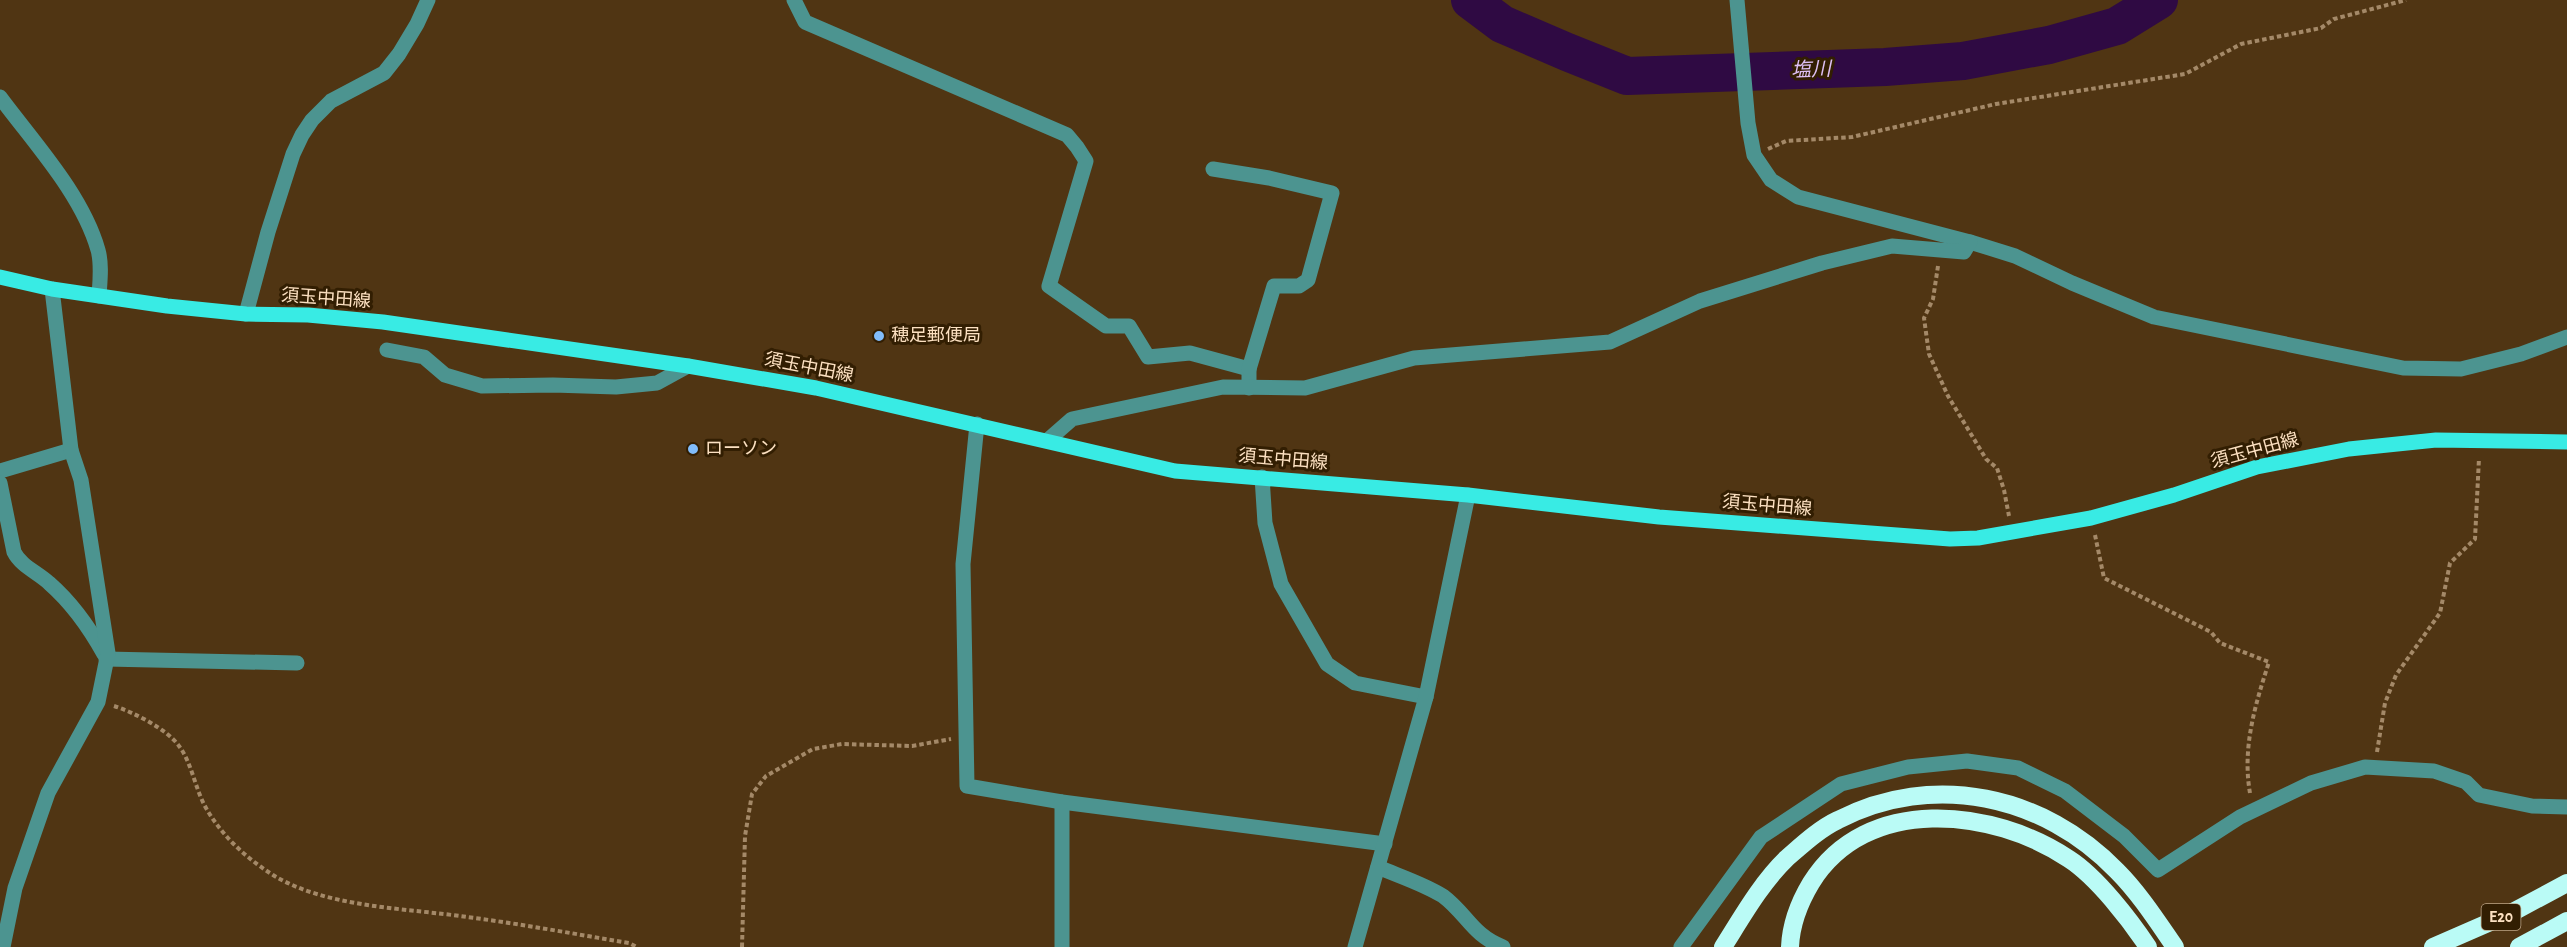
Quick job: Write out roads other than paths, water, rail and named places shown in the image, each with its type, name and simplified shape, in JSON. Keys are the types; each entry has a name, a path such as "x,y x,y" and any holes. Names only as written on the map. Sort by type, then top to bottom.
{"highway":[{"path":"1724,947 1759,891 1785,860 1836,820 1895,799 1954,794 2023,807 2054,821 2083,841 2117,870 2154,916 2175,947"},
{"path":"1790,947 1793,921 1804,894 1820,868 1842,850 1861,836 1896,824 1923,818 1949,818 1978,821 2003,827 2039,842 2071,860 2127,918 2148,947"},
{"name":"E20","path":"2433,947 2511,913 2567,883"},
{"name":"E20","path":"2519,947 2567,921"}],"main road":[{"name":"須玉中田線","path":"0,277 52,289 99,296 246,314 308,315 383,322 688,366 816,388 1175,471 1468,495 1659,517 1897,536 1978,538 2091,518 2269,465 2349,449 2436,440 2567,442"}],"street":[{"path":"246,314 268,232 293,154 302,135 312,120 331,101 384,73 399,54 428,0"},
{"path":"794,0 805,22 1067,135 1086,161 1048,286 1106,326 1129,326 1148,357 1190,353 1249,369"},
{"path":"1737,0 1748,123 1754,155 1771,180 1798,197 2015,256 2154,316 2403,368 2462,369 2521,354 2567,337"},
{"path":"0,97 74,196 88,221 98,252 99,296"},
{"path":"1213,169 1269,178 1332,193 1308,280 1299,286 1274,286 1249,369 1249,388"},
{"path":"1048,441 1072,419 1223,387 1305,388 1414,358 1610,342 1700,301 1822,263 1892,246 1964,252 1970,242"},
{"path":"3,947 15,888 48,793 98,702 108,653 81,480 71,450 52,289"},
{"path":"387,350 424,357 445,375 482,386 616,387 657,383 688,366"},
{"path":"977,424 963,564 967,786 1062,802 1385,844"},
{"path":"0,471 71,450"},
{"path":"1262,477 1265,523 1281,584 1327,664 1355,683 1426,697"},
{"path":"0,483 14,552 18,561 48,582 71,605 91,630 106,659"},
{"path":"1354,947 1426,697 1468,495"},
{"path":"106,659 297,663"},
{"path":"1681,947 1761,837 1841,784 1908,767 1967,761 2018,768 2065,791 2124,836 2158,870 2253,811 2311,783 2365,767 2434,771 2466,782 2479,795 2532,806 2567,807"},
{"path":"1062,802 1062,947"},
{"path":"1378,867 1442,896 1474,930 1489,941 1503,947"}],"waterway":[{"name":"塩川","path":"1470,0 1502,24 1627,76 1885,67 1963,61 2049,45 2117,26 2159,0"}],"place":[{"name":"穂足郵便局","path":"879,336"},
{"name":"ローソン","path":"693,449"}]}
